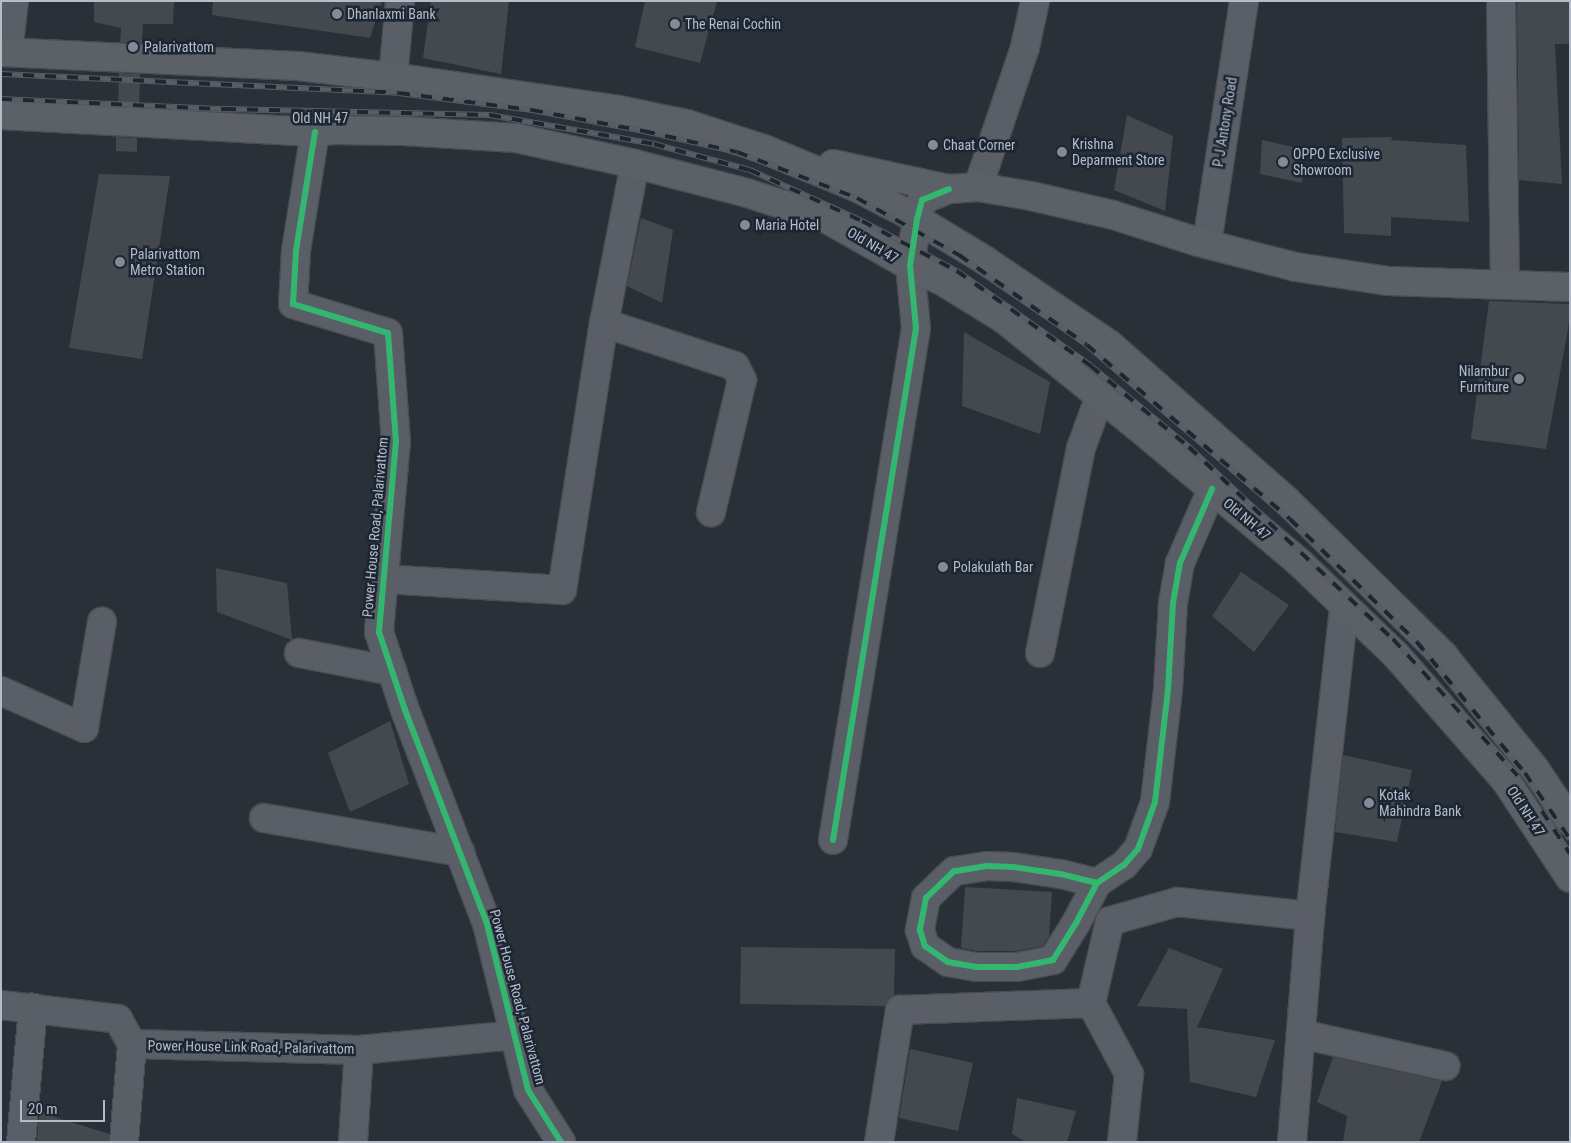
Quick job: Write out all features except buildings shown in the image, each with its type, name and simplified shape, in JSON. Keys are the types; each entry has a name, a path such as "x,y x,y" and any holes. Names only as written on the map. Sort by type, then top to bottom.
{"main road":[{"path":"5,52 249,62 393,76 619,110 687,124 764,149 858,188 917,219 986,260 1109,344 1286,500 1443,655 1535,769 1570,821"},
{"name":"Old NH 47","path":"1,115 315,132 334,130 404,131 516,138 635,164 747,193 827,219 910,266 944,282 1004,319 1100,396 1300,564 1395,654 1506,780 1570,878"},
{"path":"764,149 949,189 978,187 1113,214 1207,243 1296,267 1387,281 1570,287"}],"street":[{"path":"5,52 14,1"},
{"path":"393,76 400,1"},
{"path":"978,187 1025,46 1035,1"},
{"name":"P J Antony Road","path":"1207,243 1244,1"},
{"path":"1501,1 1505,285"},
{"name":"Power House Road, Palarivattom","path":"315,132 296,251 293,304 388,333 396,441 382,579 379,632 405,710 487,924 528,1090 561,1142"},
{"path":"382,579 562,590 604,323 635,164"},
{"path":"833,840 916,328 910,266 917,219 922,200 949,189"},
{"path":"604,323 735,366 742,380 711,512"},
{"path":"1040,653 1081,448 1100,396"},
{"path":"1097,883 1013,867 987,866 954,871 926,898 920,930 925,946 948,962 977,967 1017,967 1053,960 1076,924 1097,883 1124,865 1138,849 1154,802 1168,689 1172,603 1180,563 1212,489"},
{"path":"1292,1142 1310,916 1344,606"},
{"path":"1,691 84,728 102,622"},
{"path":"299,653 392,671"},
{"path":"264,818 460,852"},
{"path":"1122,1142 1129,1074 1091,1003 1110,920 1177,902 1310,916"},
{"path":"879,1142 900,1010 1091,1003"},
{"name":"Power House Link Road, Palarivattom","path":"1,1004 118,1019 132,1044 359,1050 515,1034"},
{"path":"21,1142 33,1008"},
{"path":"1301,1034 1445,1066"},
{"path":"124,1142 132,1044"},
{"path":"353,1142 359,1050"}],"railway":[{"path":"1,74 399,93 532,110 644,131 737,152 857,198 959,255 1087,345 1290,519 1417,642 1525,773 1570,839"},
{"path":"1,99 225,109 490,115 654,144 750,170 862,221 957,271 1091,366 1189,447 1393,639 1518,776"},
{"path":"1542,811 1570,854"}],"cycle path":[{"path":"315,132 296,251 293,304 388,333 396,441 379,632 405,710 487,924 528,1090 561,1142"},
{"path":"833,840 916,328 910,266 917,219 922,200 949,189"},
{"path":"1097,883 1060,874 1013,867 987,866 954,871 926,898 920,930 925,946 948,962 977,967 1017,967 1053,960 1076,923 1097,883 1124,865 1138,849 1155,802 1168,689 1173,603 1180,563 1212,489"}],"place":[{"name":"Dhanlaxmi Bank","path":"337,14"},
{"name":"The Renai Cochin","path":"675,24"},
{"name":"Palarivattom","path":"133,47"},
{"name":"Chaat Corner","path":"933,145"},
{"name":"Krishna Deparment Store","path":"1062,152"},
{"name":"OPPO Exclusive Showroom","path":"1283,162"},
{"name":"Maria Hotel","path":"745,225"},
{"name":"Palarivattom Metro Station","path":"120,262"},
{"name":"Nilambur Furniture","path":"1519,379"},
{"name":"Polakulath Bar","path":"943,567"},
{"name":"Kotak Mahindra Bank","path":"1369,803"}]}
